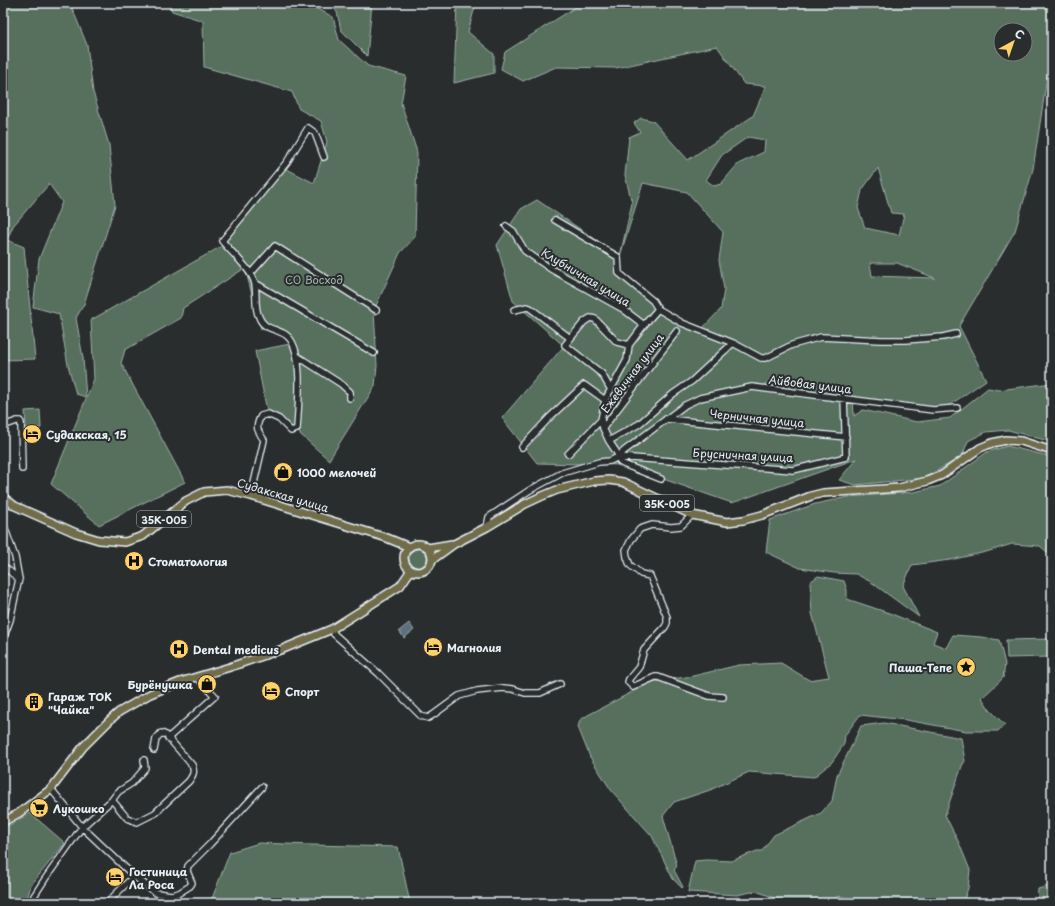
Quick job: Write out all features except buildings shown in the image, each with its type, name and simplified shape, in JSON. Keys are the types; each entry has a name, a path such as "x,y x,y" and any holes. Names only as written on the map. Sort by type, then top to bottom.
{"main road":[{"name":"35К-005","path":"411,570 420,572 428,568 432,560 454,544 487,527 525,504 557,490 594,481 609,480 623,482 692,515 727,522 762,515 811,496 823,493 899,488 928,481 942,475 980,448 992,443 1006,440 1021,441 1052,451"},
{"name":"Судакская улица","path":"3,497 15,506 76,533 99,540 125,542 143,536 186,501 204,492 227,490 387,538 409,547"},
{"name":"35К-005","path":"409,547 415,544 428,548 454,544"},
{"path":"3,822 19,813 51,789 83,747 119,712 150,694 180,682 282,649 332,629 400,586 411,570 405,564 404,555 409,547"},
{"path":"428,548 432,560"}],"street":[{"path":"250,496 264,440 258,431 257,423 261,416 268,414 279,419 291,431 297,430 299,373 297,356 292,342 287,335 262,324 258,316 255,302 255,283 251,273 222,241 287,162 308,128 315,133 324,157"},
{"path":"555,220 618,257 619,273 653,301 658,309 682,323 733,343 761,358 766,358 792,345 821,337 906,340 943,337 956,334"},
{"name":"Клубничная улица","path":"506,226 513,231 524,251 551,269 623,309 644,324"},
{"path":"251,273 275,246 376,310"},
{"path":"255,283 374,353"},
{"path":"514,310 527,307 530,308 570,338"},
{"path":"658,309 644,324 629,345 627,360 605,400 601,420 603,428 617,453 620,462 661,479"},
{"path":"611,390 602,374 565,345 584,322 590,318 595,319 617,342 629,345"},
{"name":"Ежевичная улица","path":"603,428 677,331"},
{"path":"609,441 639,424 673,394 692,381 733,343"},
{"path":"297,356 342,384 350,392 350,398"},
{"path":"522,447 550,417 584,385 605,400"},
{"name":"Айвовая улица","path":"618,457 666,419 700,398 752,387 933,410 957,408"},
{"path":"844,398 846,437"},
{"name":"Черничная улица","path":"666,419 846,437"},
{"path":"568,454 601,420"},
{"path":"3,426 17,421 20,421 21,423 22,468"},
{"name":"Брусничная улица","path":"618,457 792,470 846,457 846,437"},
{"path":"487,527 489,517 530,490 562,474 599,462 610,462 618,457"},
{"path":"692,515 682,526 671,527 652,525 640,529 631,540 626,550 630,565 641,574 650,576 668,617 667,623 644,650 639,667 628,682 633,687 658,677 708,696 724,697"},
{"path":"3,523 16,557 19,579 10,620 3,639"},
{"path":"3,566 19,579"},
{"path":"332,629 334,634 378,673 421,716 425,718 433,715 459,696 477,691 503,688 513,689 525,693 540,692 560,684"},
{"path":"168,738 215,696 197,677"},
{"path":"112,800 127,818 137,822 155,813 193,776 194,771 192,765 166,735 161,733 156,739 154,750"},
{"path":"32,903 34,896 45,879 82,827 112,800 118,792 132,783 145,768 144,760"},
{"path":"51,789 82,827 134,876 156,893 172,896 190,886 192,883 187,871 188,866 262,787"},
{"path":"107,903 134,876"}],"green space":[{"path":"3,3 70,3 87,45 93,92 109,145 115,205 84,304 76,318 83,358 86,397 76,394 68,365 59,314 33,307 39,259 62,202 49,184 13,226 7,240 24,247 35,359 3,360"},
{"name":"СО Восход","path":"169,3 306,3 333,17 339,40 368,66 406,76 401,103 417,152 415,237 400,253 374,310 377,366 375,386 329,460 282,418 267,411 255,351 290,344 286,335 261,329 245,268 183,308 181,318 125,350 121,363 185,482 99,525 51,484 94,379 91,320 222,246 281,166 314,183 327,142 321,121 299,109 292,92 204,67 203,21 172,11"},
{"path":"331,3 372,3 367,56 341,30 337,12"},
{"path":"457,3 476,3 468,32 494,54 494,73 454,83"},
{"path":"582,3 1052,3 1052,52 1033,169 1015,231 959,326 986,380 944,409 853,398 854,416 863,410 917,422 950,418 988,388 999,390 1052,383 1052,442 1008,430 986,432 968,441 963,454 956,460 924,478 855,485 839,480 856,459 732,503 623,465 537,463 502,418 564,346 513,301 497,245 521,209 537,200 620,256 632,203 625,175 629,137 640,132 634,123 641,118 653,121 688,160 753,116 766,86 744,84 717,46 616,68 556,67 523,81 501,69 505,52","holes":["748,137 765,140 764,152 738,164 721,184 714,186 706,180 722,155","878,168 891,213 904,214 899,235 865,228 858,208 862,190","643,183 687,192 723,232 719,260 724,289 721,309 699,332 661,312 620,276 620,256","870,263 897,263 935,278 872,276"]},
{"path":"40,410 41,428 26,429 25,411"},
{"path":"1007,446 1052,457 1052,556 1040,546 1012,544 986,552 950,560 912,565 903,586 919,617 871,582 856,574 834,573 800,568 766,552 770,520 815,504 848,497 914,492 940,486 987,452"},
{"path":"418,549 424,552 427,558 424,564 418,567 412,564 409,558 412,552"},
{"path":"818,576 844,581 847,590 847,599 889,613 937,632 933,643 946,648 953,635 999,640 1005,664 1003,678 982,698 990,710 1005,725 998,731 966,731 906,720 860,715 845,735 844,744 832,762 814,777 749,772 710,790 674,802 663,816 677,866 674,870 683,887 682,888 673,879 652,836 611,790 590,757 578,727 580,720 651,682 693,676 739,665 781,663 809,680 829,677 812,613 810,582"},
{"path":"1052,639 1052,657 1007,658 1006,640"},
{"path":"884,723 961,738 965,761 945,815 970,870 968,888 963,903 857,903 855,900 838,896 829,903 784,903 756,891 737,895 688,892 695,861 731,861 757,851 762,851 774,835 821,813 832,801 837,775 861,726"},
{"path":"30,813 65,843 31,885 26,903 3,903 3,829"},
{"path":"259,843 398,847 410,903 207,903 213,896 230,852"},
{"path":"1052,885 1052,903 1037,903 1038,889"}],"water":[{"path":"409,623 414,630 404,638 399,631"}],"place":[{"name":"Судакская, 15","path":"32,434"},
{"name":"1000 мелочей","path":"283,472"},
{"name":"Стоматология","path":"134,561"},
{"name":"Магнолия","path":"433,647"},
{"name":"Dental medicus","path":"179,649"},
{"name":"Паша-Тепе","path":"966,667"},
{"name":"Бурёнушка","path":"207,684"},
{"name":"Спорт","path":"271,691"},
{"name":"Гараж ТОК \"Чайка\"","path":"34,702"},
{"name":"Лукошко","path":"39,808"},
{"name":"Гостиница Ла Роса","path":"115,877"}]}
